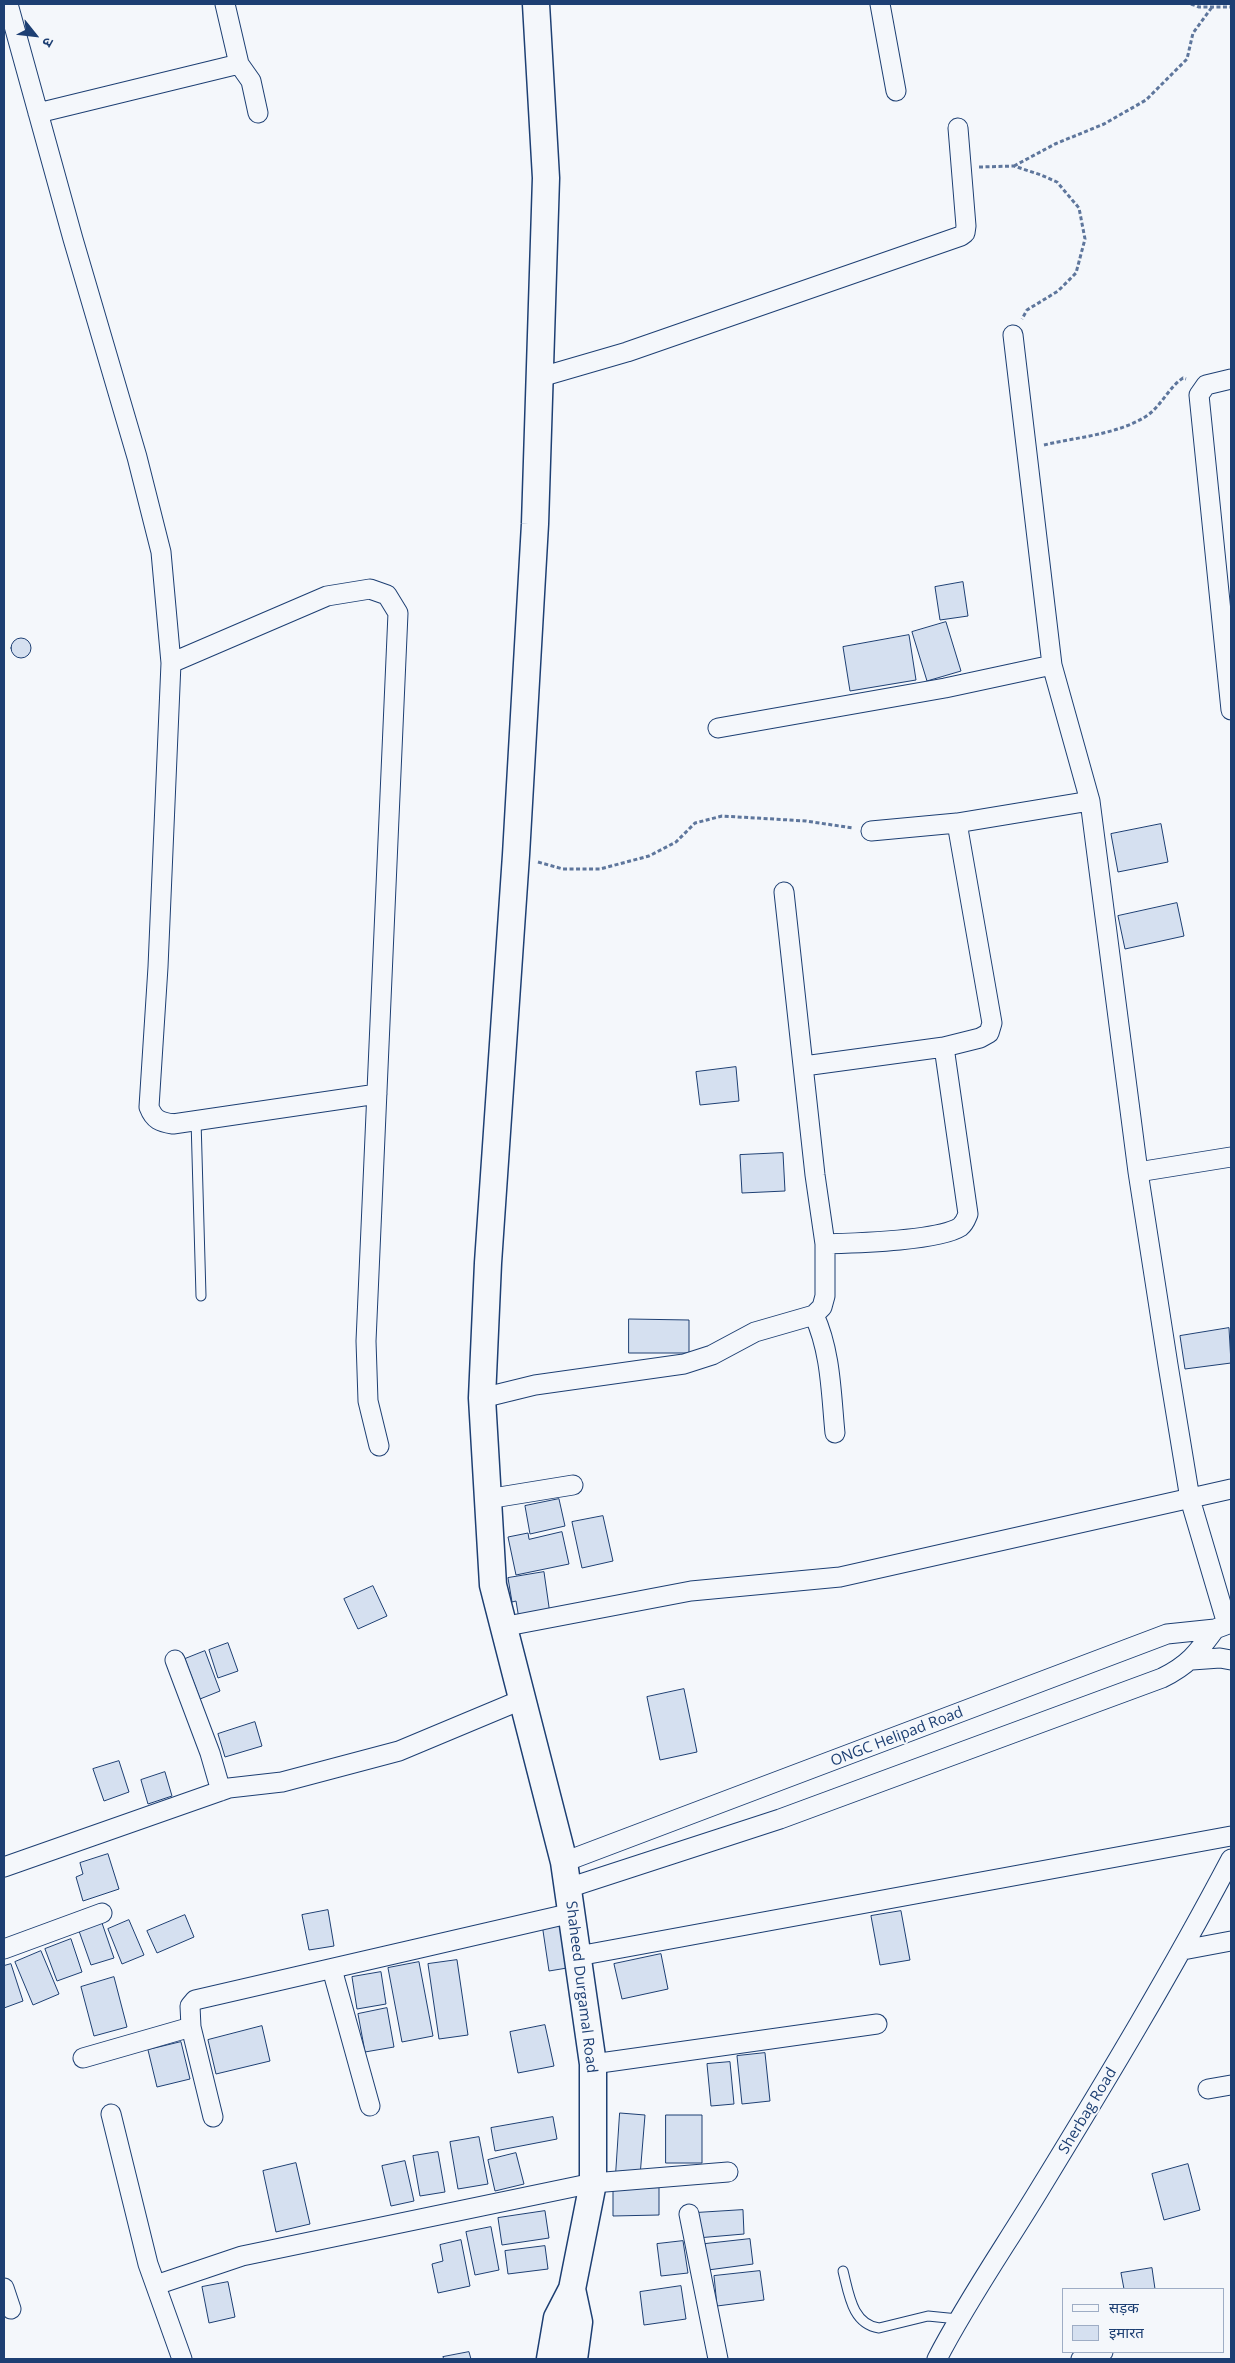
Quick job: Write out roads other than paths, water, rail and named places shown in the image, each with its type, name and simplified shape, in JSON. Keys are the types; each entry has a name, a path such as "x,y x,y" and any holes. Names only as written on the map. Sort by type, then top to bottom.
{"street":[{"path":"8,4 137,457 161,552 171,663 158,957 149,1107 153,1117 162,1122 173,1124 377,1094"},
{"path":"225,4 239,64 250,81 258,113"},
{"name":"Shaheed Durgamal Road","path":"536,4 546,178 541,377 535,524 516,855 488,1263 482,1398 486,1499 493,1585 502,1627 564,1862 593,2064 593,2183 572,2289 557,2318 550,2359"},
{"path":"880,4 896,91"},
{"path":"38,113 239,64"},
{"path":"541,377 627,352 956,238 965,233 958,128"},
{"path":"214,2117 190,2027 190,2006 195,2000 332,1969 570,1900 780,1819 1162,1678 1180,1670 1192,1660 1224,1625 1190,1500 1138,1172 1090,801 1052,665 1013,335"},
{"path":"1231,380 1206,385 1199,395 1231,710"},
{"path":"171,663 327,596 370,589 387,595 398,613 366,1342 368,1401 379,1446"},
{"path":"718,728 945,688 1052,665"},
{"path":"871,831 958,823 1090,801"},
{"path":"804,1066 944,1047 980,1038 989,1033 992,1023 958,823"},
{"path":"482,1398 535,1385 684,1364 712,1355 755,1332 814,1314 822,1307 825,1296 825,1244 815,1175 784,892"},
{"path":"825,1244 877,1242 934,1234 958,1228 965,1223 968,1214 944,1047"},
{"path":"1138,1172 1231,1157"},
{"path":"814,1314 827,1354 835,1433"},
{"path":"486,1499 573,1484"},
{"path":"502,1627 691,1591 840,1577 1190,1500 1231,1489"},
{"name":"ONGC Helipad Road","path":"564,1862 1167,1634 1224,1625"},
{"path":"1192,1660 1220,1658 1231,1660"},
{"path":"175,1660 210,1753 221,1791"},
{"path":"4,1867 221,1791 282,1782 399,1752 521,1700"},
{"path":"578,1956 1231,1836"},
{"name":"Sherbag Road","path":"937,2359 958,2319 1059,2159 1184,1950 1231,1859"},
{"path":"4,1949 102,1912"},
{"path":"1184,1950 1231,1941"},
{"path":"332,1969 370,2106"},
{"path":"593,2064 877,2024"},
{"path":"83,2058 190,2027"},
{"path":"1208,2089 1231,2085"},
{"path":"112,2114 148,2264 182,2359"},
{"path":"156,2286 242,2256 593,2183 728,2172"},
{"path":"689,2214 718,2359"},
{"path":"4,2288 11,2309"},
{"name":"Shaheed Durgamal Road","path":"572,2289 579,2322 574,2359"},
{"path":"1082,2359 1100,2353"}],"lane":[{"path":"196,1120 201,1296"},
{"path":"843,2271 853,2308 862,2321 872,2327 879,2328 928,2316 958,2319"}]}
